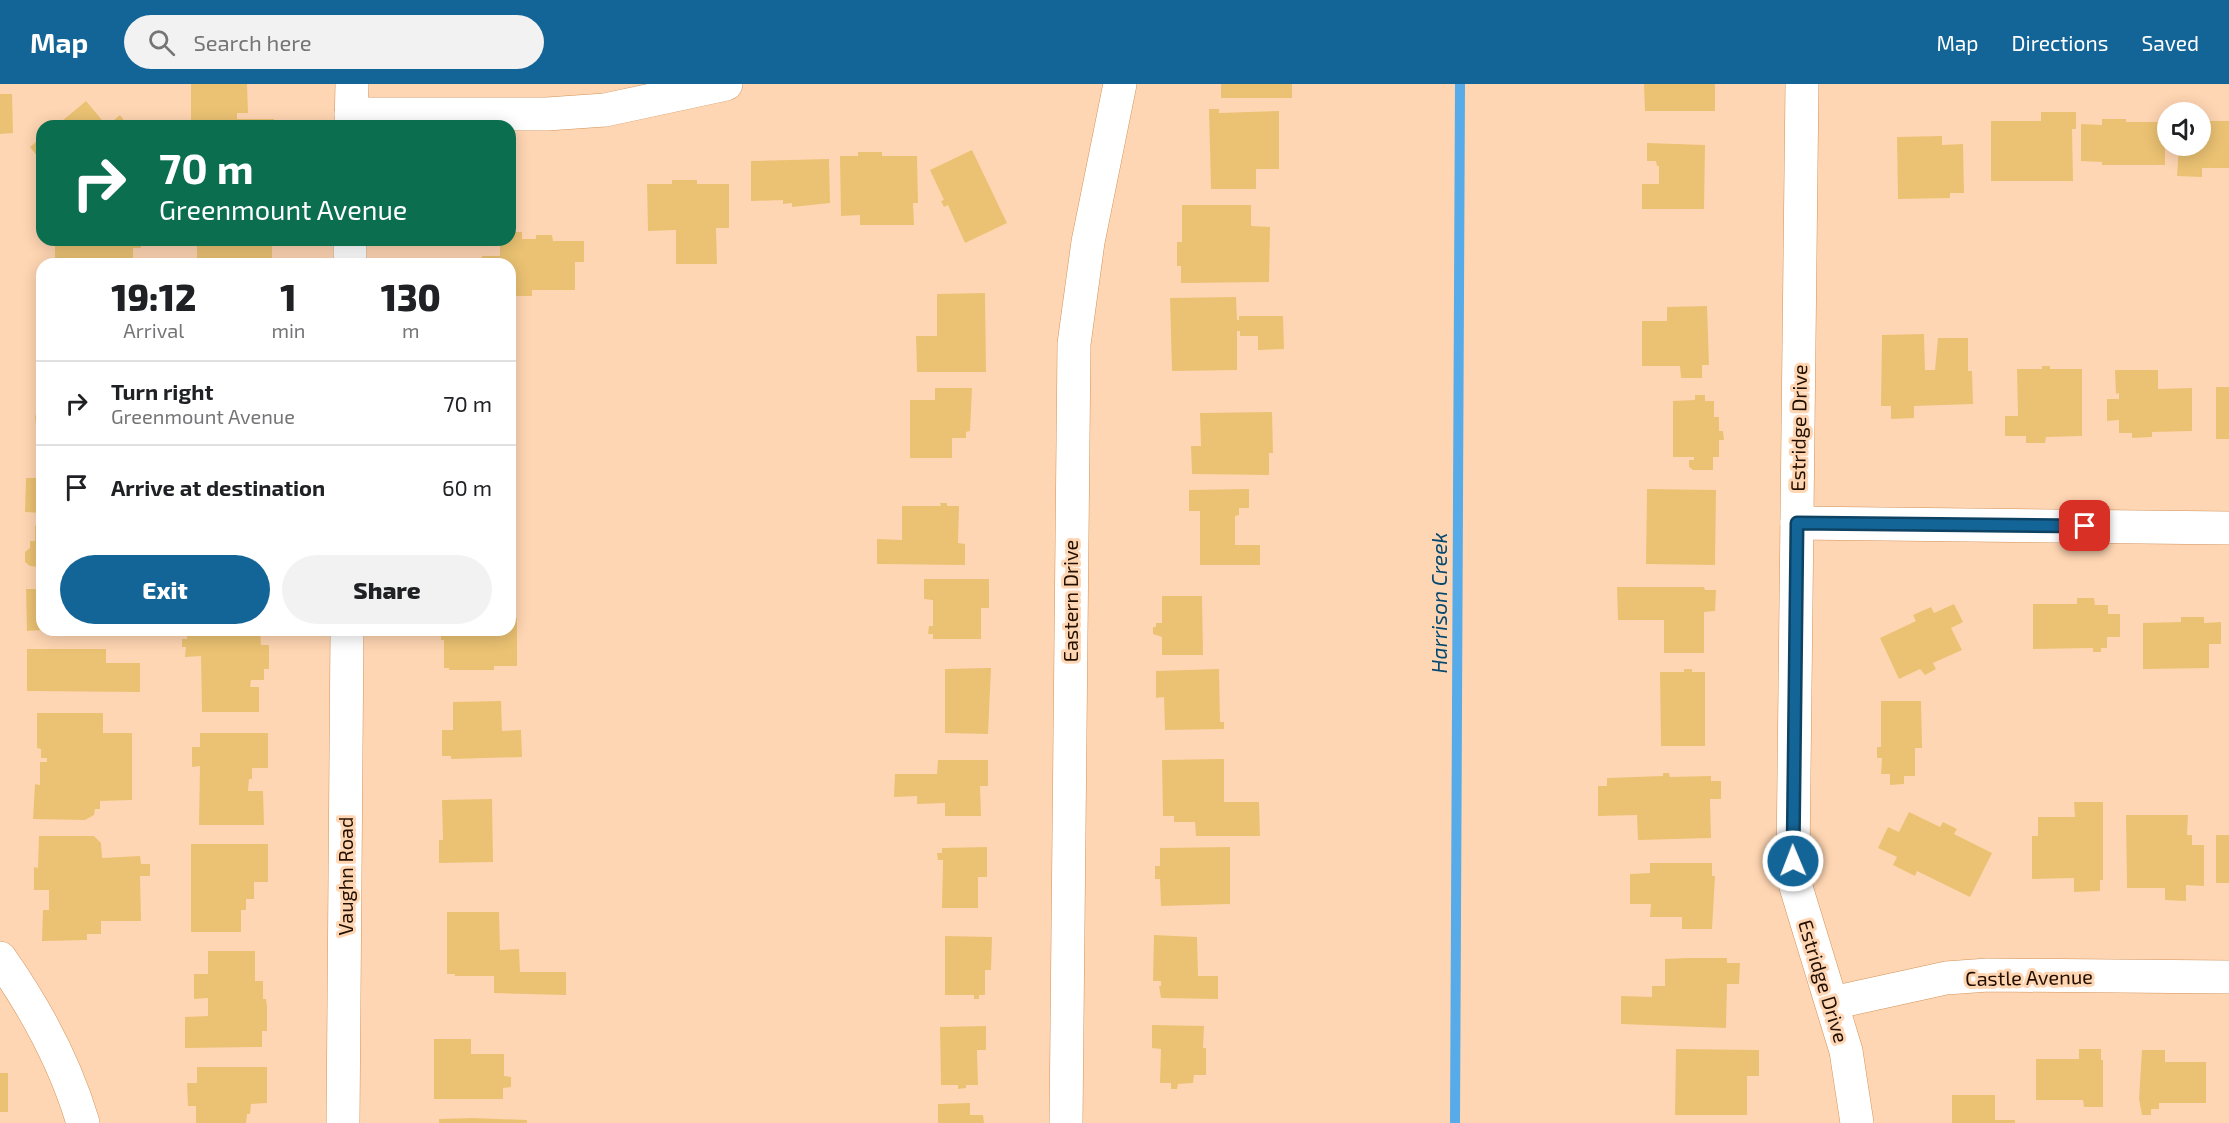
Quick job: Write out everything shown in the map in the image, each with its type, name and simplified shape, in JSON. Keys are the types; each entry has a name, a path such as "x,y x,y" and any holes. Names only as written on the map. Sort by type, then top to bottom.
{"street":[{"path":"351,108 547,114 605,110 726,84"},
{"name":"Eastern Drive","path":"1066,1123 1074,344 1088,242 1119,84"},
{"name":"Estridge Drive","path":"1802,84 1793,861 1796,887 1846,1051 1857,1123"},
{"path":"1797,523 2229,528"},
{"name":"Vaughn Road","path":"343,1123 347,636"},
{"path":"0,958 24,992 50,1036 83,1123"},
{"name":"Castle Avenue","path":"1832,1003 1925,982 1988,975 2229,977"}],"building":[{"path":"191,84 247,84 248,113 237,113 237,119 274,119 274,120 191,120"},
{"path":"1221,84 1292,84 1292,98 1221,98"},
{"path":"1644,84 1715,84 1715,111 1645,111"},
{"path":"0,94 12,94 13,133 0,134"},
{"path":"86,101 102,120 63,120"},
{"path":"1209,109 1219,109 1219,113 1279,111 1279,169 1256,169 1256,189 1211,189"},
{"path":"2041,112 2076,112 2076,129 2072,129 2073,181 1991,181 1991,121 2041,121"},
{"path":"120,115 124,120 114,120"},
{"path":"2102,119 2157,122 2157,156 2165,156 2165,165 2102,165 2102,162 2081,161 2081,124 2102,125"},
{"path":"2211,121 2229,121 2229,168 2202,168 2202,177 2177,176 2178,156 2211,156"},
{"path":"1942,136 1942,145 1963,144 1964,193 1950,193 1950,198 1898,199 1897,137"},
{"path":"36,142 36,154 30,147"},
{"path":"1647,143 1705,145 1704,209 1642,209 1642,184 1659,184 1659,166 1656,161 1647,161"},
{"path":"972,150 1007,223 965,243 948,205 944,207 941,201 944,200 930,170"},
{"path":"858,152 882,152 882,156 917,156 918,203 913,203 914,225 860,225 860,215 841,216 840,156 858,156"},
{"path":"829,159 830,203 792,207 792,203 783,204 783,200 751,201 751,161"},
{"path":"672,180 697,180 697,184 729,184 729,228 716,228 717,264 676,264 676,230 648,231 647,184 672,184"},
{"path":"1182,205 1251,205 1251,226 1270,227 1269,282 1181,283 1181,266 1177,266 1177,242 1182,242"},
{"path":"516,232 522,232 522,239 536,239 536,235 552,235 553,241 584,241 584,262 575,262 575,290 532,290 532,296 516,296 516,258 482,258 482,256 500,256 500,246 516,246"},
{"path":"55,246 141,246 141,248 133,248 133,258 55,258"},
{"path":"197,246 272,246 272,258 197,258"},
{"path":"985,293 986,372 917,372 916,336 937,336 937,294"},
{"path":"1236,297 1237,320 1239,316 1283,316 1284,349 1258,350 1258,336 1240,336 1240,331 1237,331 1237,370 1172,371 1170,298"},
{"path":"1707,306 1709,365 1702,365 1702,378 1681,378 1680,366 1642,366 1642,321 1667,321 1667,307"},
{"path":"1924,334 1925,370 1935,370 1938,338 1968,338 1968,371 1972,371 1973,404 1914,406 1914,418 1891,419 1891,406 1881,406 1882,335"},
{"path":"2042,366 2050,366 2050,369 2082,369 2082,436 2046,437 2045,443 2026,443 2026,436 2005,436 2005,416 2018,416 2017,369 2042,369"},
{"path":"2115,370 2158,370 2158,389 2192,388 2192,431 2152,432 2152,437 2132,438 2132,433 2119,433 2119,420 2107,421 2107,399 2119,399 2119,393 2116,394"},
{"path":"2216,387 2229,387 2229,439 2216,439"},
{"path":"935,388 972,388 970,431 966,432 966,438 952,438 952,458 910,458 910,400 935,400"},
{"path":"1695,395 1705,395 1705,401 1714,401 1714,417 1719,417 1719,431 1723,431 1724,440 1719,440 1719,457 1713,457 1713,470 1693,470 1689,467 1689,460 1694,460 1694,457 1673,457 1673,401 1695,400"},
{"path":"1272,412 1273,453 1269,453 1269,475 1192,474 1191,446 1201,446 1200,413"},
{"path":"26,478 36,478 36,513 25,512"},
{"path":"1249,489 1249,508 1239,508 1239,515 1235,516 1235,545 1260,545 1260,565 1200,565 1200,511 1189,511 1189,490"},
{"path":"1647,489 1716,490 1715,565 1646,564"},
{"path":"940,503 947,503 947,506 959,506 958,543 965,544 965,565 877,564 877,539 902,540 902,506 941,506"},
{"path":"36,526 36,567 25,562 25,552 30,548 30,541 35,541"},
{"path":"924,579 989,579 989,608 981,608 981,639 933,639 933,634 928,634 929,626 933,626 933,600 924,599"},
{"path":"1617,587 1704,587 1705,590 1716,590 1715,611 1704,612 1704,653 1664,653 1664,620 1618,620"},
{"path":"26,589 36,589 36,630 27,631"},
{"path":"1162,596 1202,596 1203,655 1162,655 1162,637 1153,634 1153,627 1156,627 1156,623 1162,623"},
{"path":"2077,598 2094,598 2095,605 2108,605 2108,614 2120,614 2120,637 2107,637 2107,648 2101,648 2101,652 2093,652 2093,648 2033,649 2033,604 2077,604"},
{"path":"1954,604 1963,622 1951,628 1962,650 1933,663 1936,669 1925,675 1920,669 1899,679 1880,638 1916,621 1913,615 1931,607 1934,613"},
{"path":"2181,617 2204,617 2204,623 2221,622 2221,644 2209,644 2209,668 2143,669 2143,623 2181,622"},
{"path":"517,618 517,666 494,666 494,670 449,670 449,668 444,668 444,640 441,640 441,636 516,636"},
{"path":"187,636 260,636 261,645 269,645 269,669 264,669 264,680 251,680 250,687 259,687 259,712 202,712 201,656 185,657 186,647 182,647 182,639 187,639"},
{"path":"27,649 106,649 106,663 140,663 140,692 27,691"},
{"path":"991,668 988,734 945,733 945,669"},
{"path":"1219,669 1220,722 1224,722 1224,729 1165,730 1164,697 1156,698 1156,671"},
{"path":"1684,669 1692,669 1692,672 1705,672 1705,746 1661,746 1660,672 1684,672"},
{"path":"501,701 502,731 521,730 522,757 451,759 451,756 442,756 442,730 453,730 453,702"},
{"path":"1881,701 1921,701 1922,748 1915,748 1915,776 1904,776 1904,784 1890,785 1890,774 1881,774 1882,758 1877,758 1877,747 1881,747"},
{"path":"37,713 103,713 103,733 132,733 132,800 100,801 100,809 95,809 94,815 85,820 33,819 35,784 40,785 40,762 47,762 47,758 41,758 41,749 37,748"},
{"path":"200,733 268,733 268,768 252,768 252,779 249,779 248,791 263,791 264,825 199,825 200,766 192,767 192,747 200,747"},
{"path":"1224,759 1224,802 1259,802 1260,836 1196,836 1195,822 1174,822 1174,816 1163,816 1162,760"},
{"path":"938,760 988,760 988,786 980,786 981,816 945,816 945,803 917,804 917,796 894,797 895,774 937,774"},
{"path":"1663,773 1669,773 1670,777 1711,776 1711,781 1721,781 1721,799 1710,799 1711,838 1638,840 1637,815 1598,816 1598,786 1607,786 1607,778 1663,776"},
{"path":"492,799 493,862 439,863 439,840 443,840 442,800"},
{"path":"2074,802 2103,802 2103,880 2100,880 2100,891 2074,892 2074,878 2032,879 2032,836 2038,836 2038,817 2075,817"},
{"path":"1909,812 1940,827 1943,822 1957,829 1954,834 1992,853 1970,897 1917,871 1915,876 1893,865 1897,857 1878,848 1888,827 1899,832"},
{"path":"2126,815 2188,815 2187,835 2192,835 2192,845 2204,845 2204,886 2186,885 2186,901 2165,900 2165,888 2127,888"},
{"path":"2216,835 2229,835 2229,883 2216,883"},
{"path":"39,836 94,836 101,843 102,858 140,856 141,864 150,864 150,876 140,876 141,921 101,921 101,934 87,934 87,940 42,941 43,910 49,910 49,890 34,890 34,867 38,868"},
{"path":"191,844 268,844 268,882 254,882 254,899 246,899 246,910 241,910 241,932 191,932"},
{"path":"987,847 987,877 978,877 978,908 942,908 943,860 938,860 937,853 942,853 942,848"},
{"path":"1230,847 1230,904 1161,906 1160,879 1155,879 1155,866 1160,866 1160,848"},
{"path":"1650,863 1712,863 1712,876 1715,876 1712,929 1682,929 1682,917 1650,917 1651,904 1630,904 1630,874 1650,873"},
{"path":"447,912 499,912 500,950 519,949 520,972 566,972 566,995 494,993 494,976 447,974"},
{"path":"1154,935 1197,937 1198,976 1218,976 1218,999 1161,998 1159,986 1161,986 1161,981 1153,981"},
{"path":"945,936 992,937 991,970 985,970 985,995 979,995 979,999 974,999 974,995 945,995"},
{"path":"208,951 255,951 255,981 263,981 263,999 266,999 267,1006 267,1031 262,1031 262,1047 185,1048 185,1017 208,1016 208,998 194,999 194,974 208,974"},
{"path":"1727,958 1727,963 1740,963 1739,984 1727,984 1726,1028 1621,1024 1621,996 1652,997 1652,986 1665,986 1665,959"},
{"path":"1152,1025 1204,1026 1203,1048 1206,1048 1206,1075 1194,1075 1193,1083 1178,1084 1177,1089 1171,1089 1171,1083 1160,1083 1161,1049 1152,1048"},
{"path":"986,1026 986,1050 977,1050 978,1085 966,1085 966,1088 958,1089 958,1085 941,1085 940,1027"},
{"path":"434,1039 471,1039 471,1054 504,1054 504,1076 511,1077 511,1087 503,1088 503,1099 434,1099"},
{"path":"1676,1049 1759,1050 1759,1076 1747,1076 1747,1115 1675,1115"},
{"path":"2079,1049 2101,1049 2103,1107 2084,1107 2083,1100 2036,1100 2036,1059 2079,1059"},
{"path":"2142,1050 2165,1050 2165,1062 2206,1062 2206,1103 2159,1103 2159,1109 2151,1109 2151,1115 2142,1115 2139,1099"},
{"path":"197,1067 267,1067 267,1103 251,1104 246,1123 196,1123 196,1106 188,1106 187,1083 197,1083"},
{"path":"0,1073 8,1073 8,1112 0,1112"},
{"path":"1952,1095 1995,1095 1995,1120 2015,1120 2015,1123 1952,1123"},
{"path":"970,1103 970,1115 983,1115 984,1123 938,1123 938,1104"},
{"path":"439,1119 527,1120 527,1123 439,1123"}],"waterway":[{"name":"Harrison Creek","path":"1455,1123 1460,84"}],"route":[{"path":"1793,861 1797,523 2085,526"}]}
